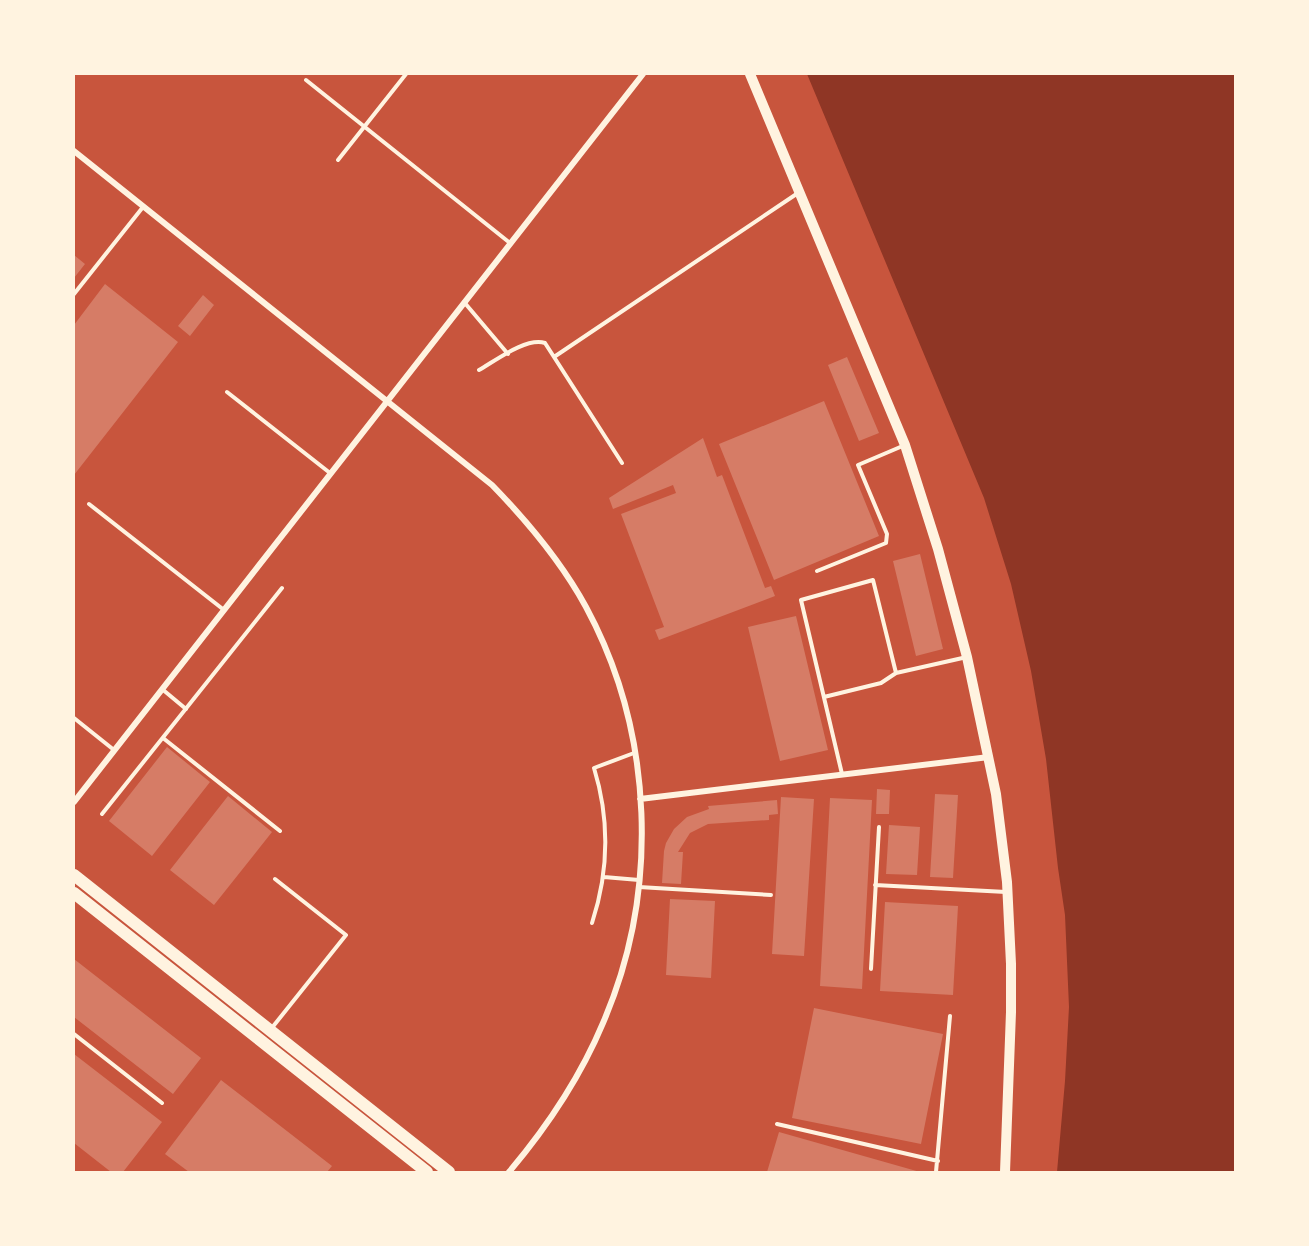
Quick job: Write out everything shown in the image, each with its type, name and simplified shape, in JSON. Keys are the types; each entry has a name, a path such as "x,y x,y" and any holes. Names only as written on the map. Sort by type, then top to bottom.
{"main road":[{"path":"74,874 449,1173"},
{"path":"74,892 427,1173"}],"street":[{"path":"74,802 643,74"},
{"path":"750,74 905,445 938,549 967,657 989,757 1003,841 1008,892 1011,1012 1005,1173"},
{"path":"74,151 492,485 535,531 554,556 585,605 610,658 625,705 635,753 640,799 642,841 639,884 628,947 603,1022 591,1050 560,1103 509,1173"},
{"path":"640,799 989,757"}],"lane":[{"path":"338,160 406,74"},
{"path":"306,80 510,243"},
{"path":"554,357 799,192"},
{"path":"74,294 144,207"},
{"path":"464,302 508,354"},
{"path":"479,370 529,342 544,343 622,463"},
{"path":"227,392 330,473"},
{"path":"818,571 886,543 887,534 858,465 905,445"},
{"path":"89,504 224,610"},
{"path":"842,774 801,600 873,580 896,673"},
{"path":"102,814 282,588"},
{"path":"824,697 881,683 896,673 967,657"},
{"path":"162,689 186,709"},
{"path":"74,718 114,750"},
{"path":"163,738 280,831"},
{"path":"592,923 604,877 606,840 605,821 594,768 635,753"},
{"path":"871,969 879,827"},
{"path":"604,877 639,884 771,895"},
{"path":"270,1030 346,935 275,879"},
{"path":"875,885 1008,892"},
{"path":"936,1173 950,1016"},
{"path":"74,1034 162,1103"},
{"path":"777,1124 938,1161"}],"shaded area":[{"path":"807,74 1235,74 1235,1172 1057,1172 1069,1007 1065,915 1046,759 1031,671 1011,584 984,498"}],"building":[{"path":"74,255 85,264 74,278"},
{"path":"105,284 178,342 74,475 74,325"},
{"path":"203,295 214,305 190,336 178,326"},
{"path":"847,357 879,433 859,441 828,365"},
{"path":"824,401 879,536 774,580 719,444"},
{"path":"703,438 717,477 722,475 765,588 771,586 775,596 659,640 655,630 664,627 621,514 676,493 673,485 613,509 609,498"},
{"path":"920,554 943,649 916,656 893,561"},
{"path":"796,616 828,750 780,761 748,627"},
{"path":"167,747 210,782 152,856 109,821"},
{"path":"877,789 890,790 889,814 876,814"},
{"path":"935,794 958,795 953,878 930,877"},
{"path":"228,796 272,832 214,905 170,870"},
{"path":"781,797 814,799 804,956 772,954"},
{"path":"830,798 872,800 862,989 820,986"},
{"path":"777,800 778,814 769,815 769,820 708,824 690,833 678,852 683,852 681,884 662,883 666,843 674,829 687,817 709,809 708,806"},
{"path":"889,825 920,827 917,875 886,874"},
{"path":"670,899 715,901 711,978 666,975"},
{"path":"885,902 958,906 953,995 880,991"},
{"path":"74,959 201,1058 173,1094 74,1017"},
{"path":"814,1008 943,1034 921,1144 792,1118"},
{"path":"74,1054 162,1122 123,1172 111,1172 74,1143"},
{"path":"221,1080 332,1166 327,1172 189,1172 165,1154"},
{"path":"779,1132 920,1172 767,1172"}]}
